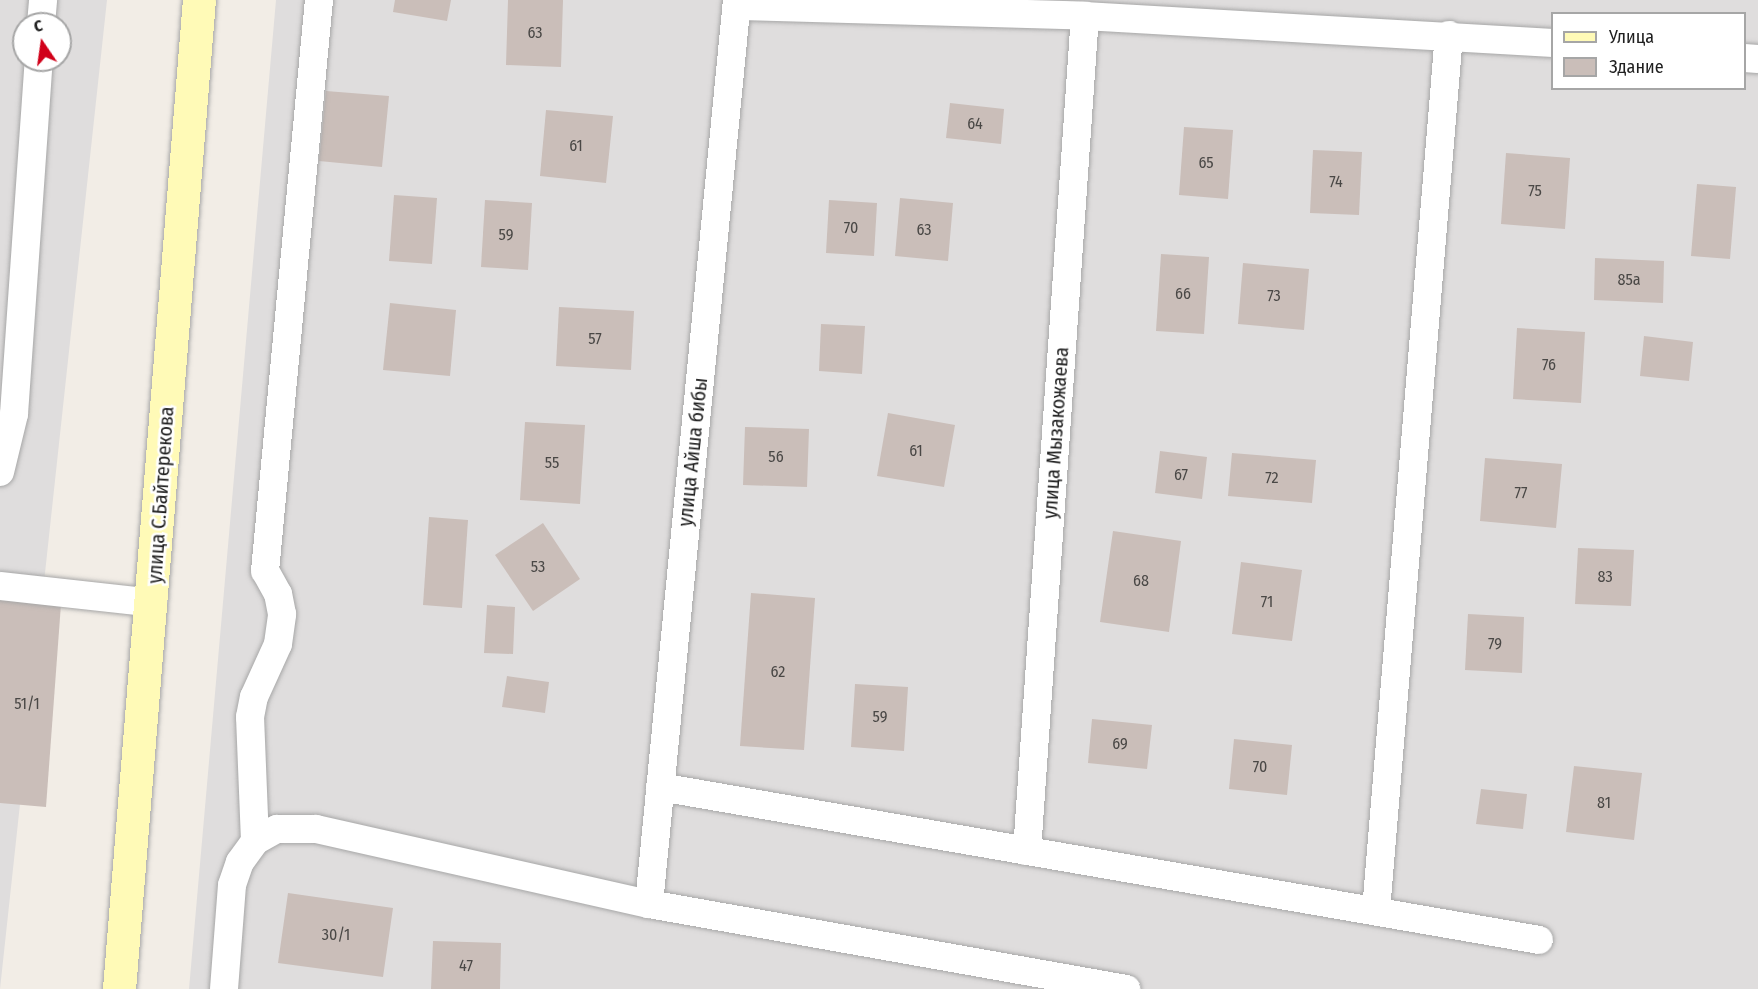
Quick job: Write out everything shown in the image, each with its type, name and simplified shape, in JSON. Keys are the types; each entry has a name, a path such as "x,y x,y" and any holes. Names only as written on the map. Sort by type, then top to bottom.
{"main road":[{"name":"улица С.Байтерекова","path":"120,989 153,603 199,0"}],"street":[{"path":"255,841 250,717 254,697 278,644 282,614 278,594 265,571 319,0"},
{"path":"737,3 1085,16 1449,35 1551,43"},
{"name":"улица Айша бибы","path":"649,904 737,3"},
{"name":"улица Мызакожаева","path":"1027,851 1085,16"},
{"path":"1376,911 1449,35"},
{"path":"0,472 14,414 38,72"},
{"path":"0,586 153,603"},
{"path":"660,787 1539,940"},
{"path":"224,989 232,885 240,862 255,841 278,829 316,829 649,904 1126,989"}],"shaded area":[{"path":"0,0 107,0 0,989"},
{"path":"276,0 1758,0 1758,989 189,989"}],"building":[{"path":"395,0 451,0 447,21 393,12"},
{"path":"508,0 563,0 561,67 506,65"},
{"path":"326,91 389,96 382,167 319,161"},
{"path":"950,103 1004,109 1001,144 946,138"},
{"path":"546,110 613,116 606,183 540,176"},
{"path":"1184,127 1233,130 1228,199 1179,195"},
{"path":"1313,150 1362,152 1359,215 1310,213"},
{"path":"1506,153 1570,158 1565,229 1501,224"},
{"path":"1697,184 1736,187 1730,259 1691,256"},
{"path":"394,195 437,198 432,264 389,261"},
{"path":"900,198 953,203 948,261 895,256"},
{"path":"485,200 532,203 528,270 481,267"},
{"path":"829,200 877,203 874,256 826,253"},
{"path":"1161,254 1209,257 1204,334 1156,331"},
{"path":"1595,258 1664,261 1663,303 1594,300"},
{"path":"1243,263 1309,269 1304,330 1238,324"},
{"path":"390,303 456,310 450,376 383,370"},
{"path":"559,307 634,311 631,370 556,366"},
{"path":"821,324 865,326 862,374 819,371"},
{"path":"1517,328 1585,332 1581,403 1513,399"},
{"path":"1644,336 1693,342 1689,381 1640,376"},
{"path":"888,413 955,425 944,487 877,476"},
{"path":"525,422 585,425 580,504 520,500"},
{"path":"745,427 809,429 807,487 743,485"},
{"path":"1160,451 1207,457 1202,499 1155,493"},
{"path":"1232,453 1316,460 1312,503 1228,496"},
{"path":"1485,458 1562,464 1556,528 1480,521"},
{"path":"429,517 468,520 462,608 423,605"},
{"path":"543,523 580,579 533,611 495,555"},
{"path":"1113,531 1181,541 1169,632 1100,622"},
{"path":"1578,548 1634,550 1631,606 1575,604"},
{"path":"1241,562 1302,570 1292,641 1232,634"},
{"path":"751,593 815,598 804,750 740,746"},
{"path":"0,599 61,604 46,807 0,803"},
{"path":"487,605 515,607 513,654 484,653"},
{"path":"1468,614 1524,617 1522,673 1465,670"},
{"path":"507,676 549,682 545,713 502,707"},
{"path":"855,684 908,687 904,751 851,747"},
{"path":"1092,719 1152,725 1147,769 1088,763"},
{"path":"1234,739 1292,745 1287,795 1229,789"},
{"path":"1574,766 1642,773 1634,840 1566,832"},
{"path":"1481,789 1527,794 1523,829 1476,824"},
{"path":"288,893 393,908 383,977 278,963"},
{"path":"433,941 501,943 500,989 431,989"}]}
